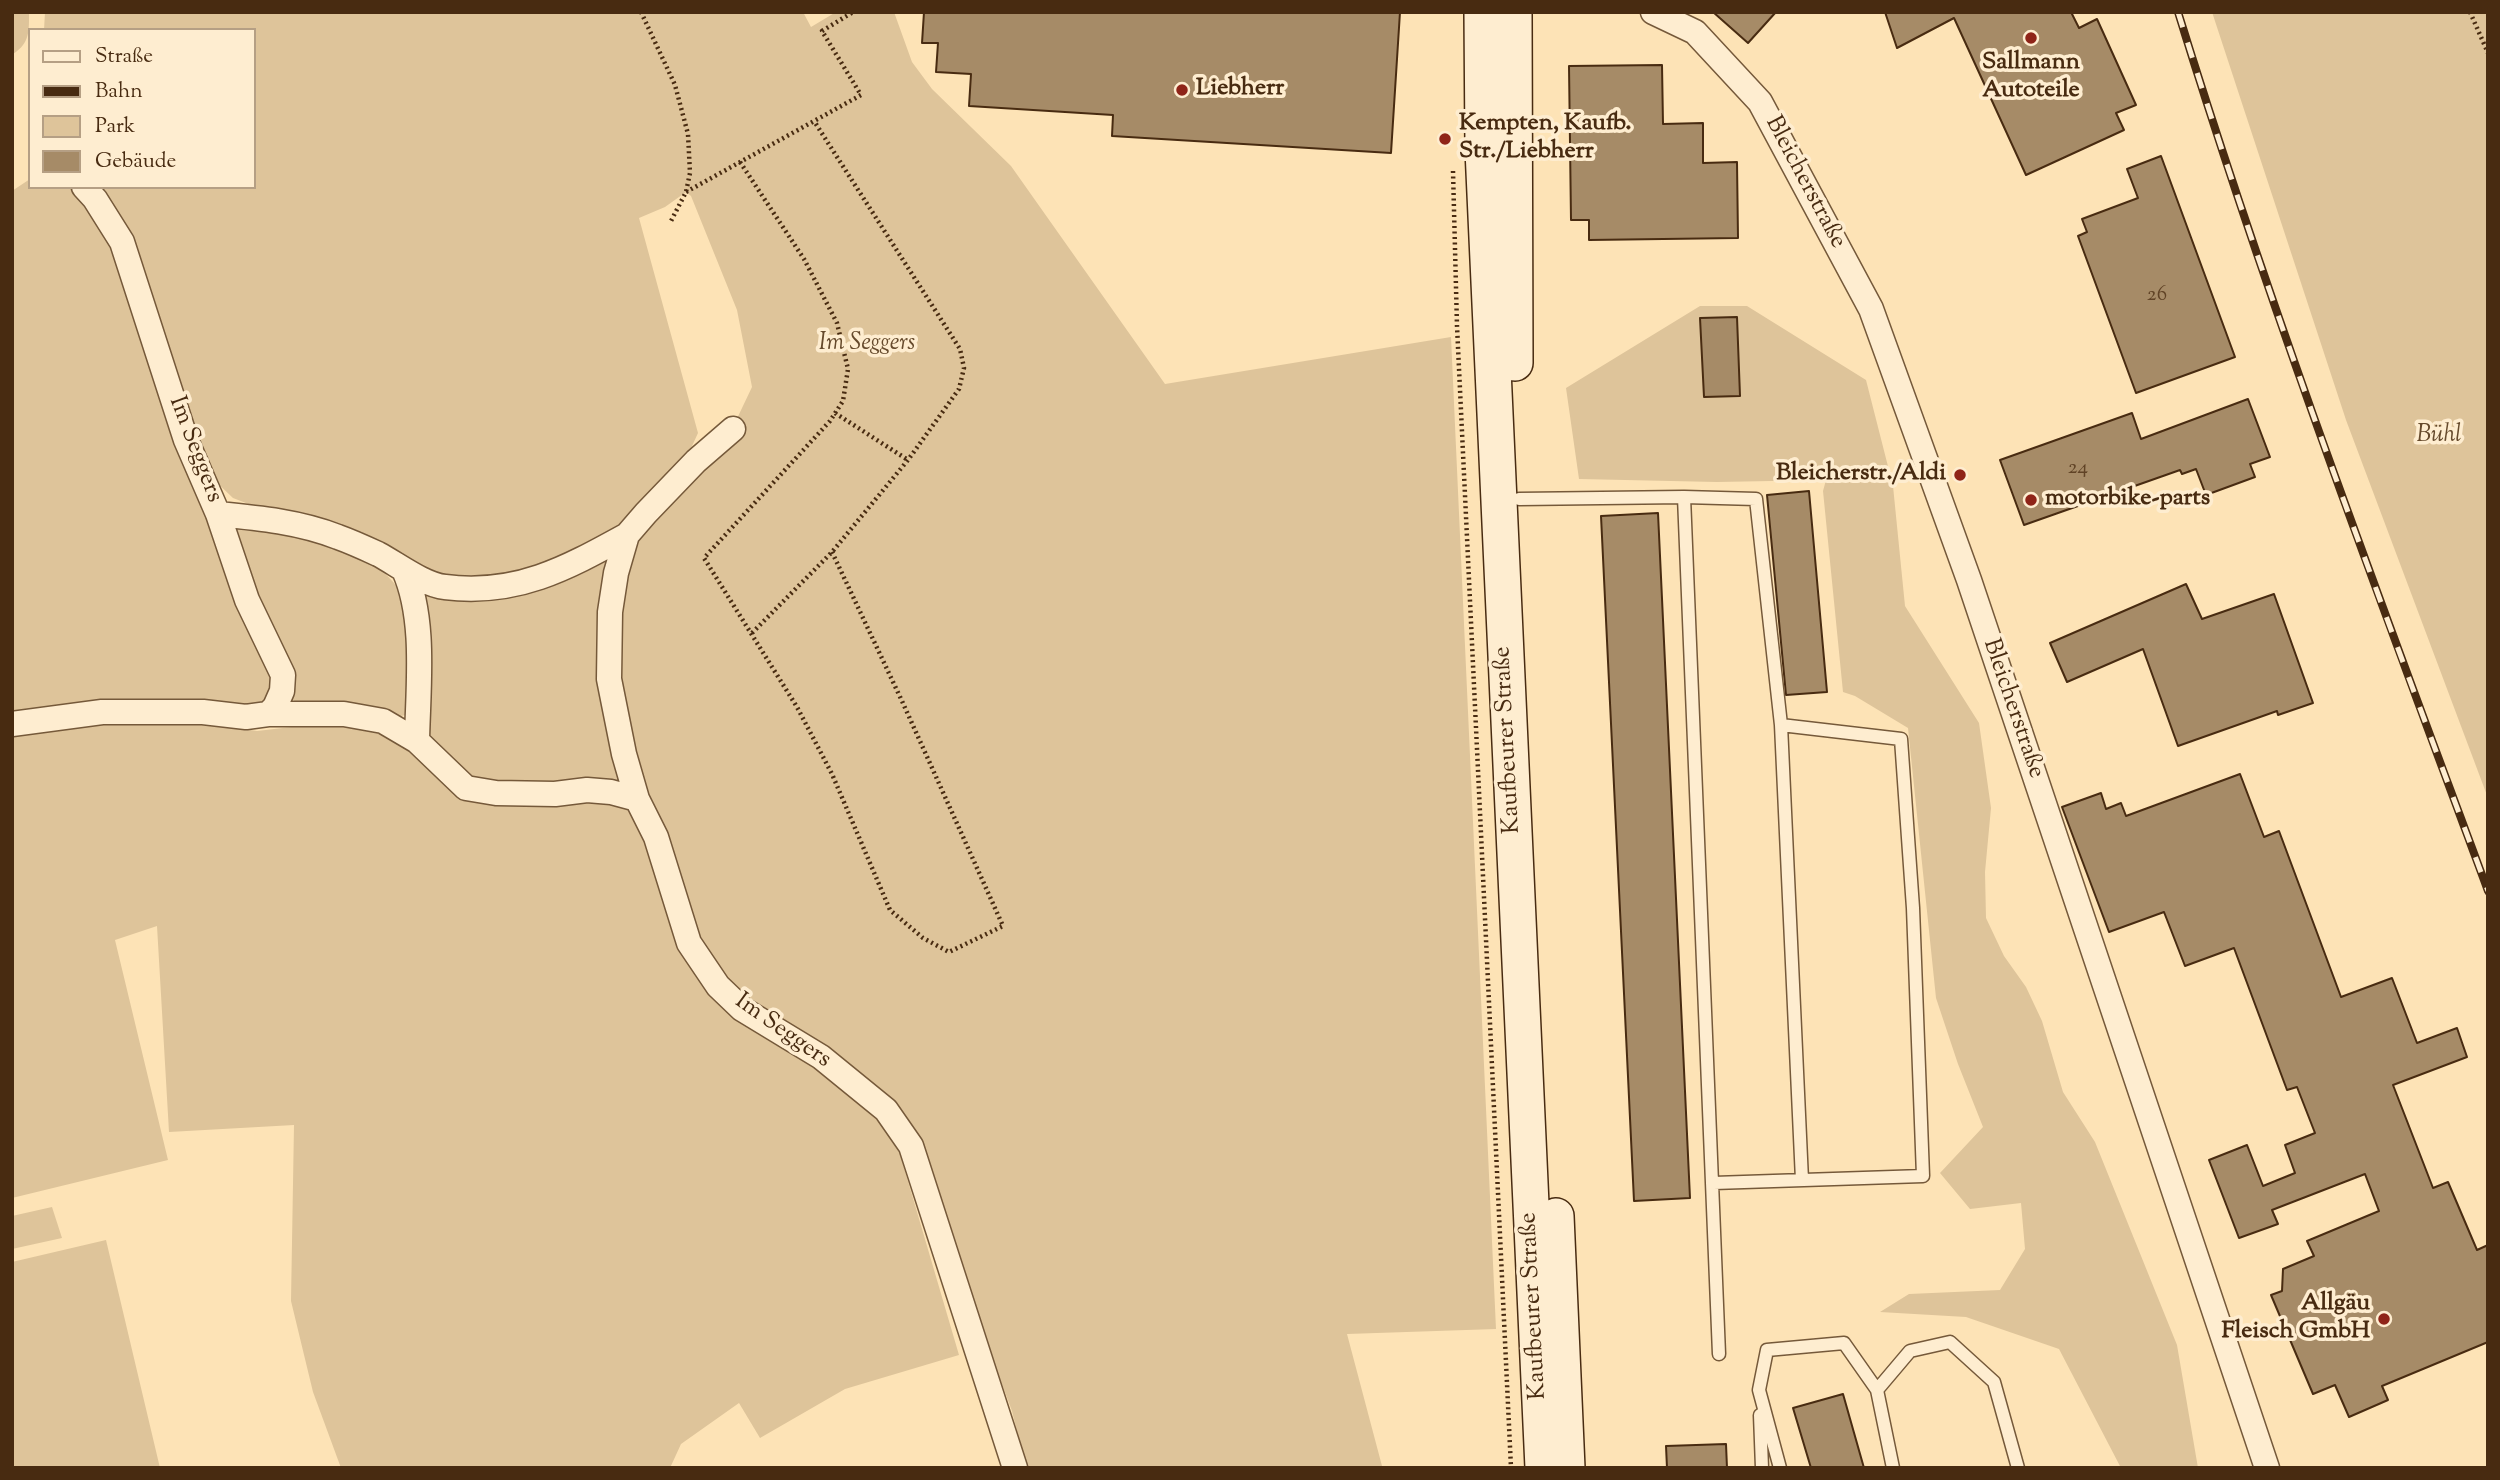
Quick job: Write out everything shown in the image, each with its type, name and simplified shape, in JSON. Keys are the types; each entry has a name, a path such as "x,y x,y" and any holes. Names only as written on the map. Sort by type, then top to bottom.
{"main road":[{"name":"Kaufbeurer Straße","path":"1482,12 1483,150 1543,1468"},
{"name":"Kaufbeurer Straße","path":"1514,12 1514,329 1518,499 1567,1468"}],"street":[{"name":"Bleicherstraße","path":"1653,12 1695,32 1760,102 1871,309 1973,593 2267,1468"},
{"name":"Im Seggers","path":"86,189 122,243 186,440 218,514 247,600 284,675 282,691 275,708 268,714"},
{"path":"218,514 285,521 337,536 443,587 494,588 525,583 569,567 627,535 696,461 733,429"},
{"name":"Im Seggers","path":"627,535 616,573 610,612 609,678 624,754 637,799 656,837 689,943 718,986 742,1009 821,1057 886,1110 911,1146 1016,1468"},
{"path":"404,570 413,589 416,610 417,741"},
{"path":"12,724 102,712 203,712 246,717 268,714 344,714 383,720 417,741 466,788 496,793 555,794 599,791 637,799"}],"lane":[{"path":"1684,497 1719,1354"},
{"path":"1518,499 1756,499 1781,725 1801,1180"},
{"path":"1714,1183 1923,1176 1913,908 1901,739 1781,725"},
{"path":"1877,1390 1910,1351 1950,1342 1994,1382 2018,1468"},
{"path":"1762,1468 1759,1390 1767,1350 1844,1343 1877,1390 1893,1468"},
{"path":"1759,1390 1780,1468"}],"path":[{"path":"641,12 675,85 688,134 690,173 686,192 671,221"},
{"path":"686,192 861,95 822,31 853,12"},
{"path":"2470,12 2488,53"},
{"path":"752,633 832,552 908,460 959,389 964,368 960,349 814,121"},
{"path":"740,162 804,259 838,323 848,369 843,401 835,413 704,558 797,707 832,775 891,911 923,938 949,952 1003,926 832,552"},
{"path":"1452,163 1458,353 1511,1468"},
{"path":"835,413 908,460"}],"green space":[{"path":"12,12 29,12 26,41 13,54"},
{"path":"45,12 803,12 811,27 836,12 894,12 912,62 932,89 1011,166 1165,384 1451,337 1496,1329 1347,1334 1382,1466 1026,1468 1012,1411 944,1229 919,1143 748,1005 703,951 644,796 617,679 623,576 643,533 733,427 752,387 737,310 691,196 686,192 665,207 639,218 698,433 687,457 619,526 566,557 523,574 443,579 233,498 210,476 132,241 103,189 256,189 256,28 44,28"},
{"name":"Bühl","path":"2212,12 2488,12 2488,798 2346,420"},
{"path":"28,180 28,189 72,189 91,207 114,247 209,517 275,684 266,700 256,707 12,715 12,191"},
{"path":"1700,306 1747,306 1866,380 1893,486 1905,606 1979,723 1991,808 1985,872 1986,918 2004,956 2026,987 2042,1021 2063,1092 2095,1142 2177,1345 2198,1468 2121,1468 2059,1349 1966,1317 1880,1312 1909,1294 2000,1290 2025,1249 2021,1203 1970,1209 1940,1173 1983,1127 1936,998 1908,728 1855,696 1843,692 1823,491 1826,480 1717,482 1579,479 1566,388"},
{"path":"248,523 346,550 381,570 394,583 403,600 411,633 411,714 401,716 301,706 292,699 253,600 236,530"},
{"path":"604,555 623,775 614,782 551,788 469,779 432,739 426,727 424,590"},
{"path":"343,721 381,731 414,750 438,778 462,796 588,799 631,808 652,840 681,944 880,1123 900,1154 959,1355 845,1389 760,1438 739,1403 681,1444 670,1468 341,1468 313,1392 291,1301 294,1125 169,1132 157,926 115,940 168,1160 12,1198 12,734 103,722 203,722 257,731"},
{"path":"52,1207 62,1238 12,1249 12,1216"},
{"path":"106,1240 160,1468 12,1468 12,1262"}],"building":[{"name":"Liebherr","path":"924,12 1400,12 1391,153 1112,136 1113,115 969,106 971,74 936,72 938,43 922,43"},
{"path":"1713,12 1776,12 1748,43"},
{"path":"1885,12 2071,12 2079,28 2097,19 2136,105 2116,113 2124,130 2026,175 1954,18 1897,48"},
{"path":"1662,65 1663,124 1703,123 1703,163 1737,162 1738,238 1589,240 1589,220 1571,220 1569,66"},
{"path":"2161,156 2235,357 2136,393 2078,236 2087,232 2082,219 2138,198 2127,169"},
{"path":"1737,317 1740,396 1704,397 1700,318"},
{"path":"2248,399 2270,457 2250,464 2255,477 2206,495 2196,469 2182,474 2180,470 2024,525 2000,460 2132,413 2141,439"},
{"path":"1809,491 1827,692 1786,695 1767,495"},
{"path":"1658,513 1690,1198 1634,1201 1601,516"},
{"path":"2186,584 2202,619 2274,594 2313,703 2278,715 2277,711 2178,746 2143,649 2067,682 2050,643"},
{"path":"2240,774 2264,837 2279,831 2341,997 2392,978 2417,1043 2457,1028 2467,1057 2393,1085 2433,1188 2448,1182 2477,1250 2488,1245 2488,1342 2382,1386 2388,1400 2349,1417 2335,1385 2313,1394 2271,1295 2282,1291 2283,1269 2314,1256 2307,1241 2379,1211 2365,1174 2272,1210 2278,1224 2239,1238 2209,1160 2247,1145 2263,1186 2295,1173 2285,1145 2315,1133 2297,1087 2287,1090 2234,948 2185,966 2164,912 2109,932 2062,807 2101,793 2106,809 2121,803 2126,816"},
{"path":"1843,1394 1864,1468 1811,1468 1793,1408"},
{"path":"1726,1444 1727,1468 1667,1468 1666,1446"}],"railway":[{"path":"2178,12 2288,344 2488,891"}],"place":[{"name":"Sallmann Autoteile","path":"2031,38"},
{"name":"Liebherr","path":"1182,90"},
{"name":"Kempten, Kaufb. Str./Liebherr","path":"1445,139"},
{"name":"Bleicherstr./Aldi","path":"1960,475"},
{"name":"motorbike-parts","path":"2031,500"},
{"name":"Allgäu Fleisch GmbH","path":"2384,1319"}]}
